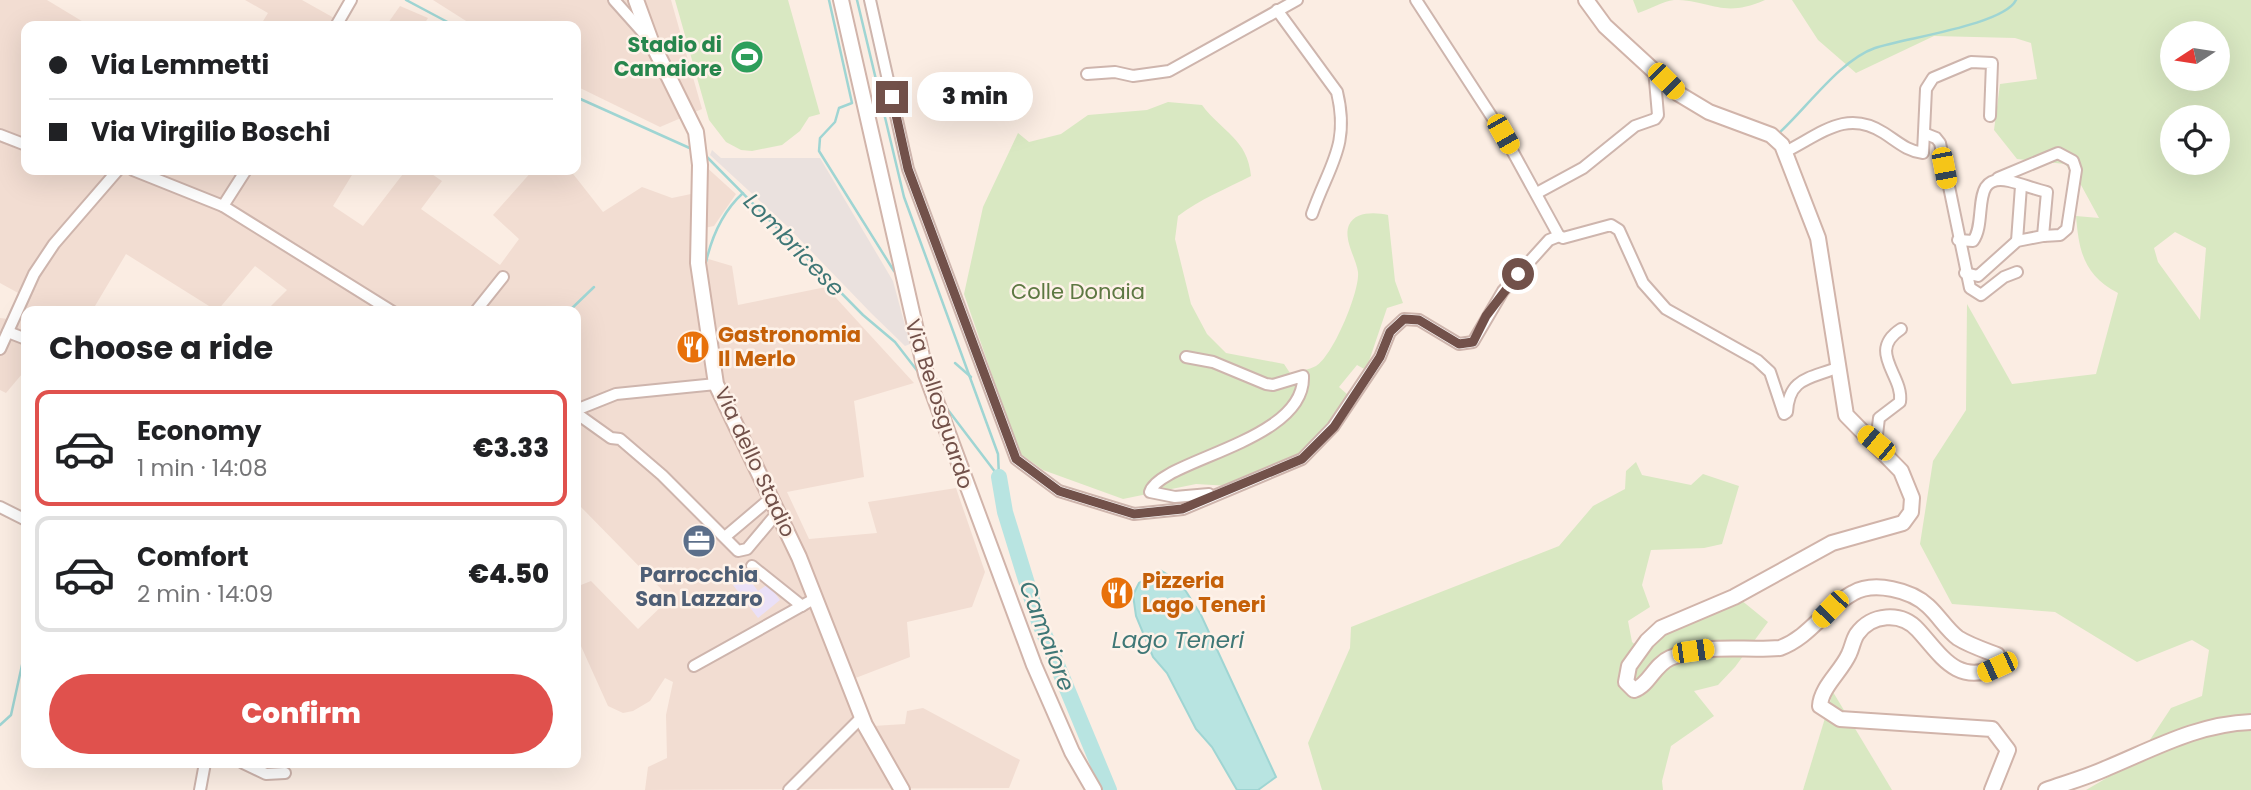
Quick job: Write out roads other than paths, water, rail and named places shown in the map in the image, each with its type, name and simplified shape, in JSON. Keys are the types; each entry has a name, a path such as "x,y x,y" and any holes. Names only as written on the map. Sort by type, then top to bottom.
{"street":[{"path":"338,21 351,0"},
{"path":"614,0 651,41"},
{"name":"Via dello Stadio","path":"636,0 651,41 696,132 700,165 698,263 716,384 799,556 808,603 862,717 902,790"},
{"name":"Via Bellosguardo","path":"841,0 926,374 938,412 1034,666 1072,752 1094,790"},
{"path":"870,0 908,169 1016,459 1059,491 1134,514 1173,512 1280,470 1302,459 1334,427 1375,364 1390,332 1404,319 1419,320 1459,344 1473,342 1503,290 1549,240 1611,225 1619,230 1643,283 1666,309 1757,360 1770,372 1784,414 1787,412 1788,395 1796,384 1839,367"},
{"path":"1087,74 1115,72 1133,76 1170,71 1297,0"},
{"path":"1416,0 1490,112 1559,236"},
{"path":"1586,0 1605,26 1690,102 1770,135 1787,151 1797,187 1818,238 1846,415 1876,443 1907,482 1912,498 1911,512 1903,523 1832,543 1734,597 1692,612 1661,628 1647,641 1629,666 1626,682 1634,690 1643,687 1660,665 1693,651 1780,648 1793,643 1830,609 1856,591 1868,588 1891,589 1926,604 1956,637 1997,655 1997,667 1982,674 1969,673 1945,662 1917,628 1901,618 1882,617 1863,627 1855,637 1841,668 1821,696 1820,706 1840,719 1992,729 2008,750 1992,790"},
{"path":"1277,10 1337,92 1340,103 1342,141 1312,214"},
{"path":"1787,151 1844,123 1858,121 1872,126 1909,151 1923,153 1926,134 1926,89 1933,78 1971,62 1992,64 1990,116"},
{"path":"1537,193 1583,168 1635,127 1655,119 1658,115 1654,69"},
{"path":"1926,134 1940,143 1970,288 1981,295 2004,277 2017,272"},
{"path":"0,135 21,143"},
{"path":"1958,240 1973,241 1979,234 1982,190 1994,180 2058,153 2073,161 2076,170 2067,229 2060,235 2017,241 1978,276 1965,273"},
{"path":"0,349 34,274 54,244 114,175"},
{"path":"145,175 223,205 383,306"},
{"path":"223,205 243,175"},
{"path":"1994,180 2047,192 2043,236"},
{"path":"2017,241 2021,186"},
{"path":"480,306 502,277"},
{"path":"1876,443 1879,418 1900,402 1901,393 1890,369 1886,346 1889,339 1901,329"},
{"path":"8,332 21,337"},
{"path":"1186,357 1213,362 1266,384 1273,385 1303,376 1300,391 1275,421 1247,441 1168,476 1151,487 1150,492 1175,497 1215,494"},
{"path":"581,409 616,394 716,384"},
{"path":"581,414 630,448 742,551 778,512"},
{"path":"726,536 771,498"},
{"path":"0,507 21,518"},
{"path":"694,666 737,645 808,603 752,566"},
{"path":"789,790 862,717"},
{"path":"2046,790 2104,770 2169,740 2227,723 2251,722"},
{"path":"200,790 204,768"},
{"path":"253,768 266,774 285,773"}],"water":[{"name":"Lago Teneri","path":"1160,570 1180,582 1201,615 1276,777 1258,790 1237,790 1212,747 1196,729 1167,673 1153,657 1136,616 1133,595 1139,583"}],"waterway":[{"name":"Lombricese","path":"406,0 446,21"},
{"path":"829,0 852,103 839,108 835,122 820,138 819,151 894,271"},
{"path":"857,0 904,197 998,454 999,477"},
{"path":"1778,134 1836,74 1862,54 1889,44 1974,24 2008,9 2016,0"},
{"name":"Lombricese","path":"581,99 694,150"},
{"name":"Lombricese","path":"706,156 863,315 895,342 919,373"},
{"path":"706,262 719,225 729,208 743,193"},
{"path":"574,306 594,287"},
{"path":"955,363 971,377"},
{"name":"Lombricese","path":"945,406 999,477"},
{"name":"Camaiore","path":"999,477 1005,512 1038,619 1109,790"},
{"path":"0,725 11,715 21,670"}],"place":[{"name":"Stadio di Camaiore","path":"747,57"},
{"name":"Gastronomia Il Merlo","path":"693,347"},
{"name":"Parrocchia San Lazzaro","path":"699,541"},
{"name":"Pizzeria Lago Teneri","path":"1117,593"}],"park label":[{"name":"Colle Donaia","path":"1078,292"}]}
